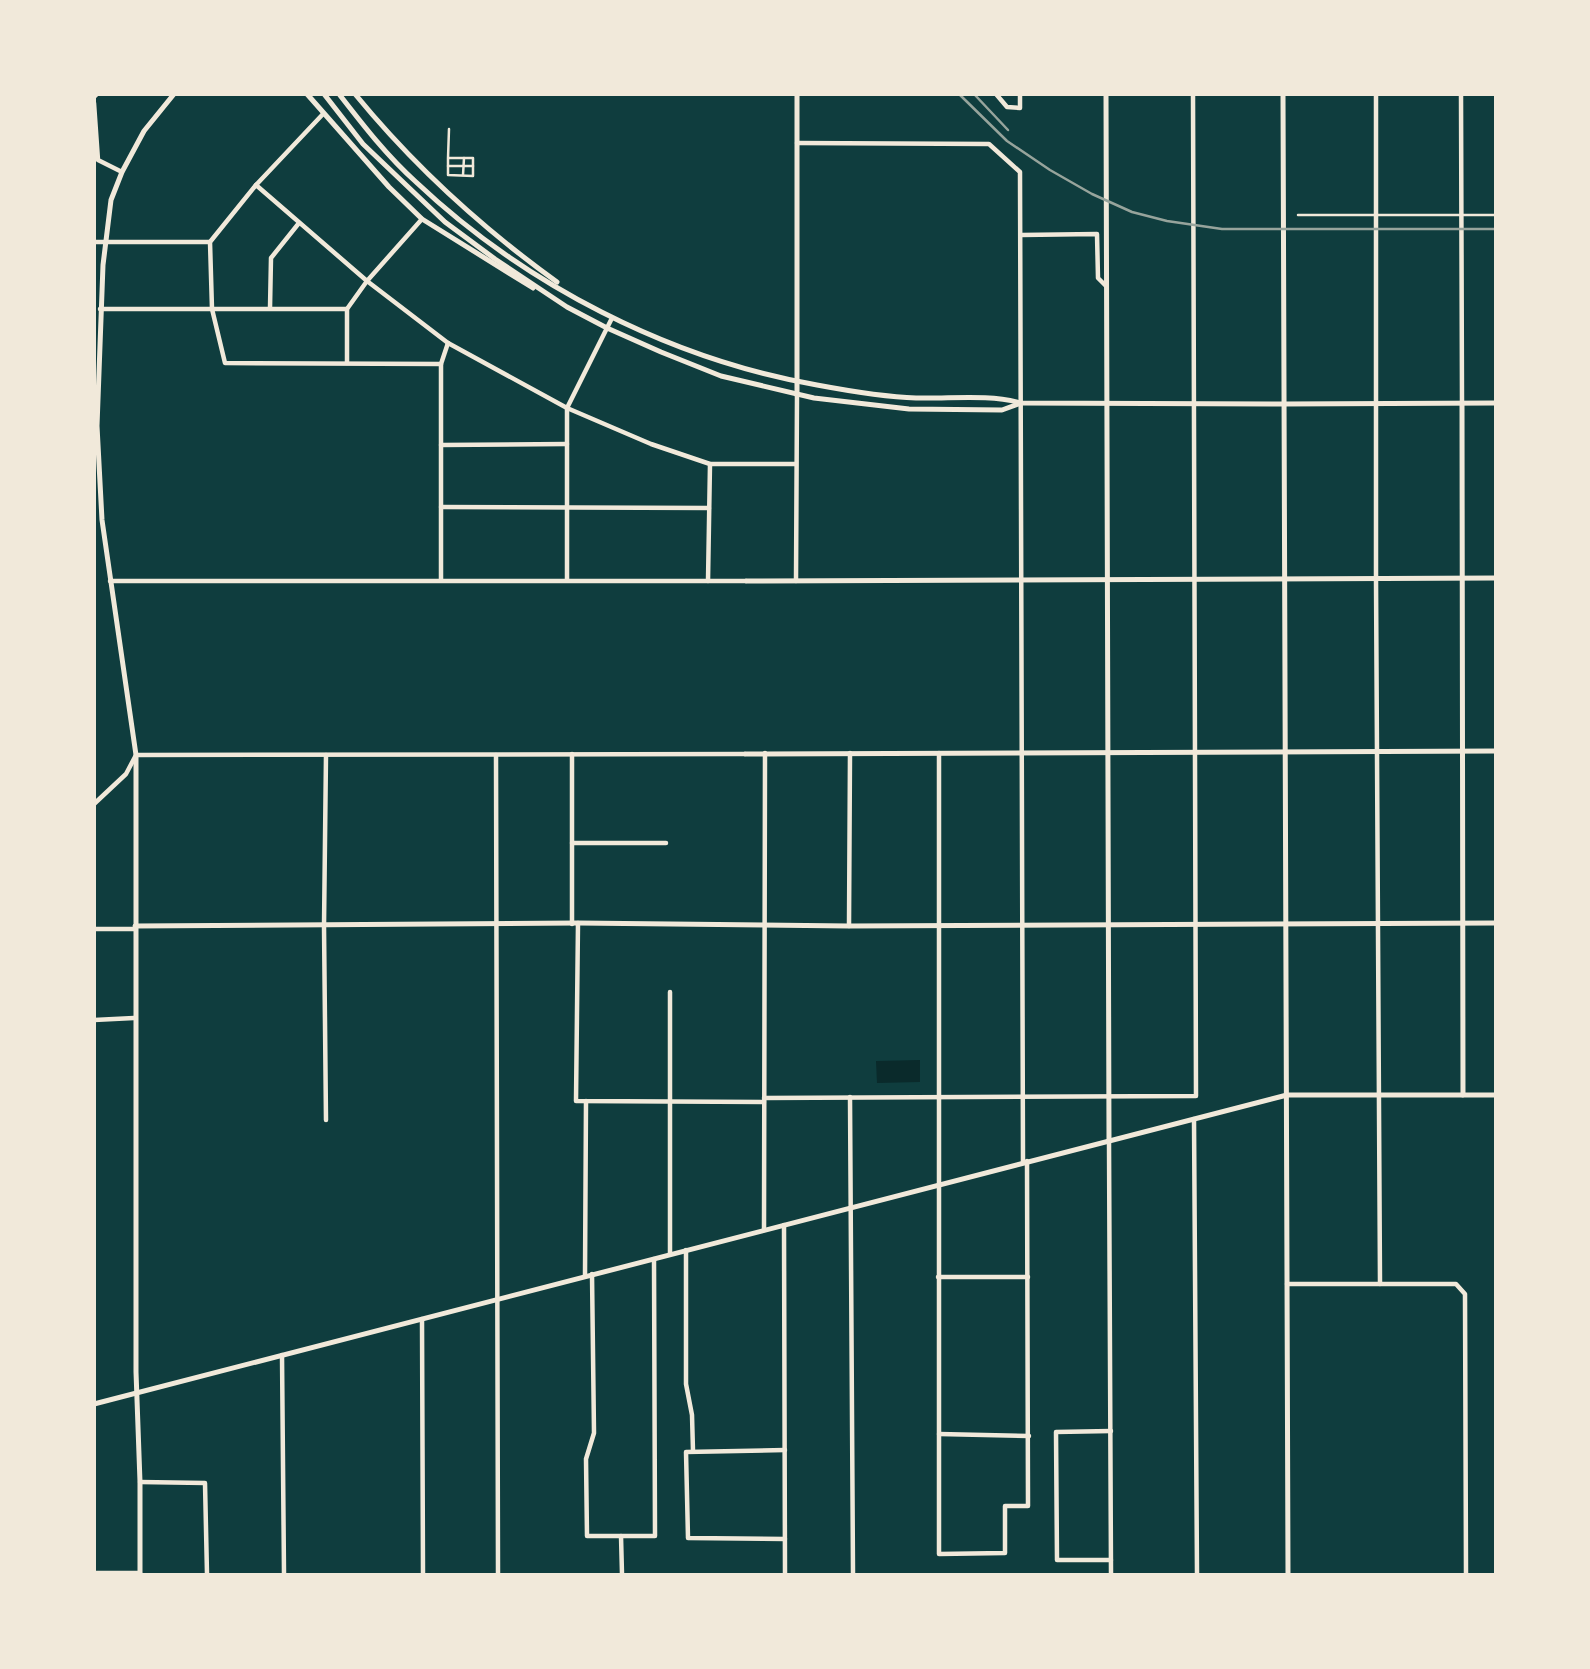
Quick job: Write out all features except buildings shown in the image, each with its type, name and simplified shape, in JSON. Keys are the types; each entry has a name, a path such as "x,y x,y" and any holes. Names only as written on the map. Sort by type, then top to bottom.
{"street":[{"path":"94,1573 140,1574 134,1018 136,755 102,520 97,456 100,309 111,200 122,172 144,131 174,94"},
{"path":"307,94 389,187 422,219 521,282 607,328 721,376 797,395 909,409 1002,410 1021,403"},
{"path":"324,94 363,144 445,222 567,307"},
{"path":"339,94 373,137 415,182 466,225 521,265 612,318 703,354 797,381 912,398 1002,398 1021,403 1496,403"},
{"path":"355,94 425,173 477,219 555,281 603,313"},
{"path":"796,581 797,94"},
{"path":"996,94 1007,107 1020,107 1020,94"},
{"path":"1106,94 1111,1574"},
{"path":"572,754 576,1101 1196,1096 1193,94"},
{"path":"1283,94 1289,1574"},
{"path":"1376,94 1380,1284"},
{"path":"1461,94 1463,1095"},
{"path":"94,103 98,160 122,172"},
{"path":"323,114 256,185 210,242 212,309 225,363 441,364"},
{"path":"448,158 473,158 473,176 448,175 448,158 449,129"},
{"path":"797,143 989,144 1020,172 1022,1096 1028,1277 1028,1506 1005,1506 1005,1553 939,1554 939,753"},
{"path":"463,175 464,158"},
{"path":"448,166 473,166"},
{"path":"256,185 367,281 448,343 567,408 651,444 710,464 796,464"},
{"path":"1298,215 1496,215"},
{"path":"347,363 347,309 367,281 422,219"},
{"path":"270,308 271,258 299,223"},
{"path":"1021,235 1097,234 1098,278 1107,287"},
{"path":"94,242 210,242"},
{"path":"100,309 347,309"},
{"path":"567,580 567,408 612,318"},
{"path":"441,580 441,364 448,343"},
{"path":"441,445 567,444"},
{"path":"708,581 710,464"},
{"path":"441,507 709,508"},
{"path":"110,581 1195,581 1496,578"},
{"path":"136,755 1496,751"},
{"path":"849,926 850,753"},
{"path":"764,1230 765,754"},
{"path":"94,804 126,774 136,755"},
{"path":"326,755 326,1120"},
{"path":"496,755 498,1574"},
{"path":"572,843 666,843"},
{"path":"94,929 575,924 1023,926 1496,923"},
{"path":"670,992 670,1254"},
{"path":"94,1020 134,1018"},
{"path":"94,1404 1287,1096 1496,1095"},
{"path":"850,1097 853,1574"},
{"path":"585,1276 586,1101"},
{"path":"1194,1119 1197,1574"},
{"path":"784,1225 785,1574"},
{"path":"686,1250 686,1384 692,1415 693,1451"},
{"path":"592,1274 594,1433 586,1460 587,1535 655,1536 654,1259"},
{"path":"938,1277 1028,1277"},
{"path":"1287,1284 1456,1284 1465,1294 1466,1574"},
{"path":"422,1318 423,1574"},
{"path":"282,1355 284,1574"},
{"path":"1111,1431 1056,1432 1057,1560 1111,1560"},
{"path":"939,1434 1028,1436"},
{"path":"785,1450 686,1452 688,1538 786,1539"},
{"path":"140,1482 205,1483 207,1574"},
{"path":"621,1536 622,1574"}],"water":[{"path":"920,1060 920,1082 877,1083 876,1061"}],"railway":[{"path":"959,94 1007,141 1050,170 1092,194 1132,212 1167,221 1222,229 1496,229"},
{"path":"974,94 1008,130"}]}
